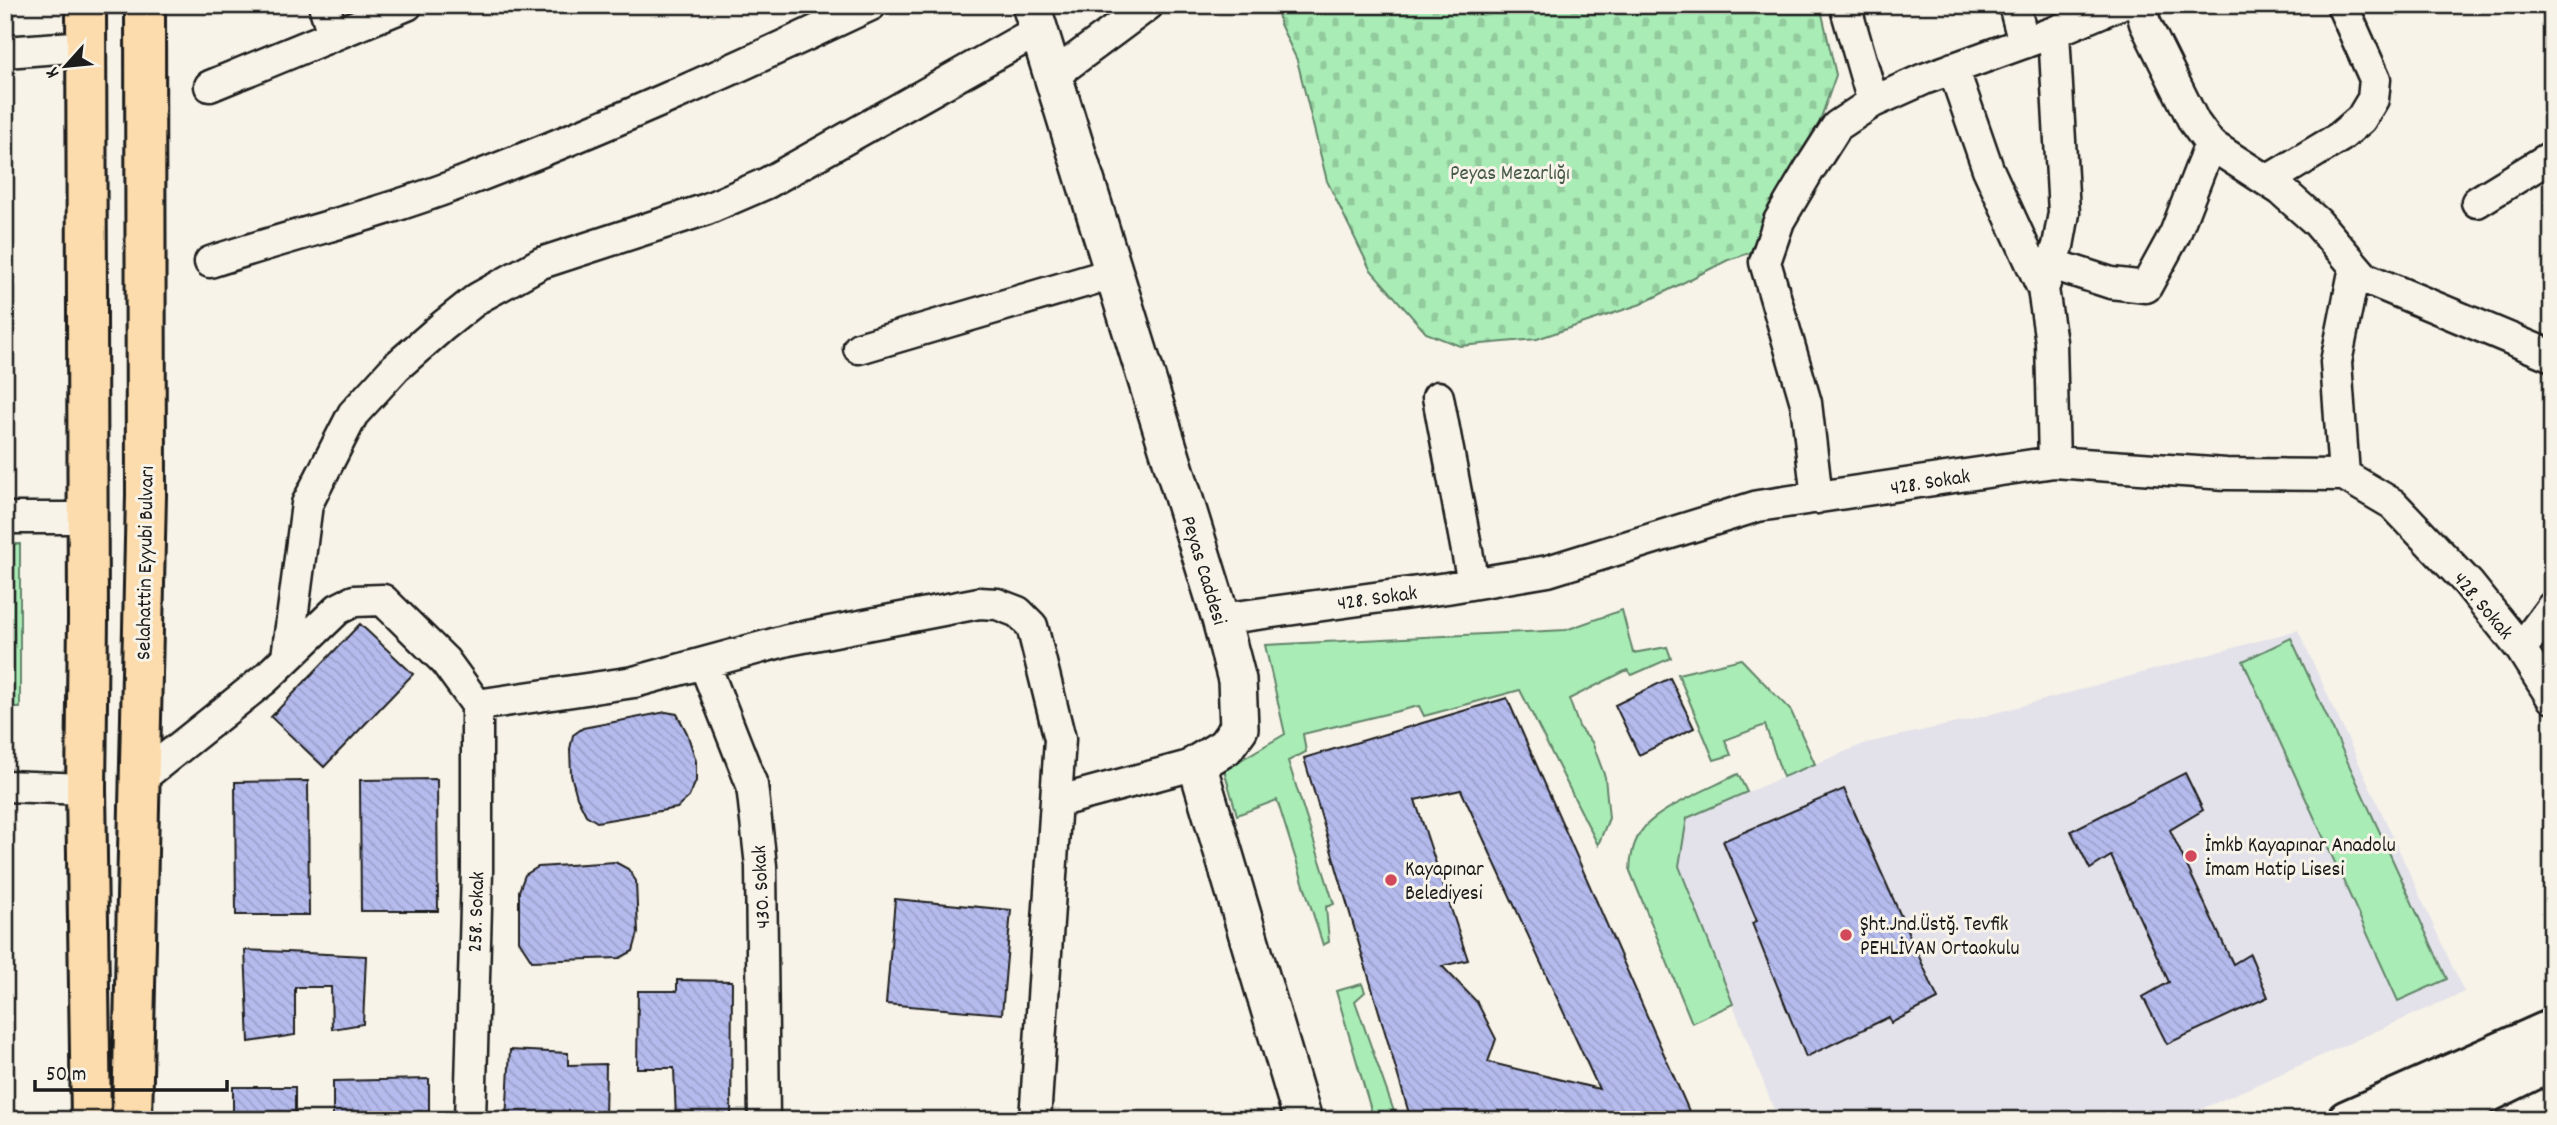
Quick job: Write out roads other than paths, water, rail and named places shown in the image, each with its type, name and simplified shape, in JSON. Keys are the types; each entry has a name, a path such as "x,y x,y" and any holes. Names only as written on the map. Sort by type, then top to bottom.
{"main road":[{"path":"86,5 86,789 91,1120"},
{"name":"Selahattin Eyyubi Bulvarı","path":"132,1120 146,495 145,5"},
{"path":"2347,1120 2552,1029"},
{"path":"2432,1120 2552,1061"}],"street":[{"path":"324,5 333,36"},
{"path":"210,86 407,5"},
{"path":"210,262 455,185 739,67 871,5"},
{"path":"1054,75 1148,5"},
{"path":"1845,5 1873,102"},
{"path":"2014,5 2024,43"},
{"path":"1816,498 1806,403 1765,262 1779,220 1837,126 1873,102 1924,79 2054,32 2119,5"},
{"path":"2140,5 2145,23 2188,111 2210,144 2281,190 2317,222 2365,278 2552,356"},
{"path":"2267,181 2340,137 2361,119 2373,99 2375,79 2342,5"},
{"path":"287,657 307,504 353,414 396,368 443,326 478,298 541,262 707,209 767,183 1035,18"},
{"name":"Peyas Caddesi","path":"1035,18 1221,619 1237,680 1239,728 1225,747 1196,764"},
{"path":"2054,32 2064,213 2047,276 2054,462"},
{"path":"5,52 86,46"},
{"path":"1953,68 1988,169 2047,276"},
{"path":"2047,276 2147,287 2175,234 2210,144"},
{"path":"2477,202 2552,156"},
{"path":"2344,475 2336,362 2355,267"},
{"path":"859,348 1114,273"},
{"path":"1438,397 1473,583"},
{"name":"428. Sokak","path":"1221,619 1548,571 1758,506 2054,462 2226,474 2344,475 2393,504 2468,583 2521,649 2552,698"},
{"path":"5,518 88,518"},
{"path":"140,779 265,679 338,609 354,601 383,600 446,661 477,705 634,682 788,640 979,603 997,604 1018,612 1032,626 1060,739 1035,1120"},
{"path":"2521,649 2552,607"},
{"name":"430. Sokak","path":"704,663 752,785 761,866 764,1120"},
{"name":"258. Sokak","path":"470,1120 477,871 477,705"},
{"path":"1056,802 1196,764 1303,1120"},
{"path":"5,786 86,789"}],"place":[{"name":"İmkb Kayapınar Anadolu İmam Hatip Lisesi","path":"2191,856"},
{"name":"Kayapınar Belediyesi","path":"1391,880"},
{"name":"Şht.Jnd.Üstğ. Tevfik PEHLİVAN Ortaokulu","path":"1846,935"}],"park label":[{"name":"Peyas Mezarlığı","path":"1510,172"}]}
